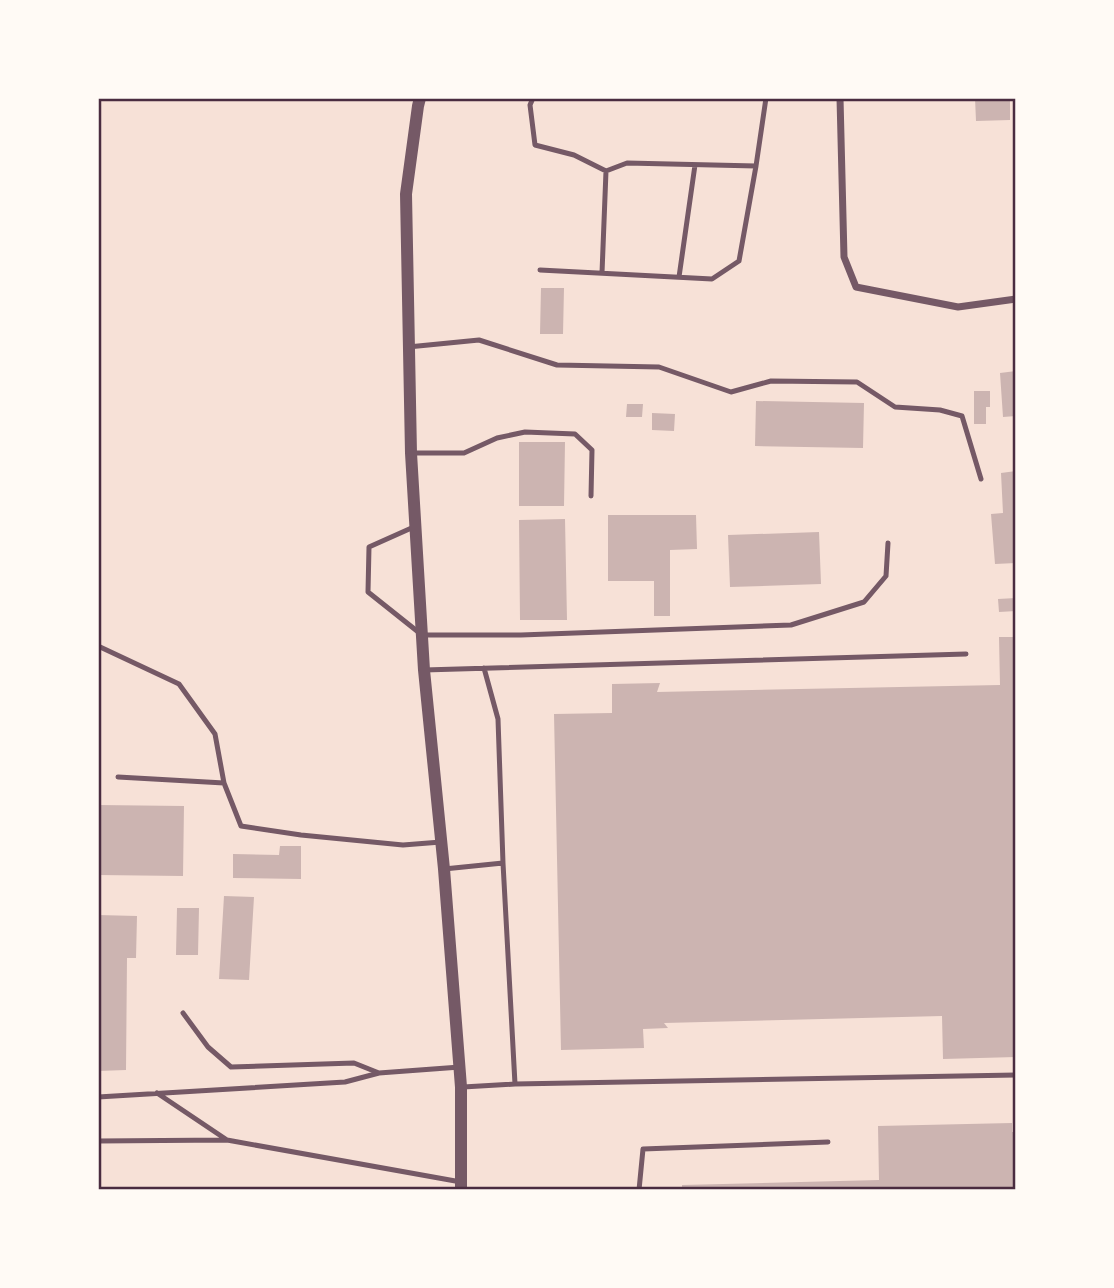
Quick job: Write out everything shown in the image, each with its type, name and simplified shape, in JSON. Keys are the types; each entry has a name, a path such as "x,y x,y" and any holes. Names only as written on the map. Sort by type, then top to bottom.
{"street":[{"path":"421,98 406,194 411,453 424,670 460,1067 461,1186"},
{"path":"840,98 844,257 856,287 958,307 1016,299"}],"lane":[{"path":"533,98 530,105 535,145 574,155 606,171 627,163 756,166"},
{"path":"540,270 712,279 739,261 766,98"},
{"path":"679,277 695,165"},
{"path":"601,273 606,171"},
{"path":"408,347 479,340 557,365 659,367 732,392 771,381 857,382 895,407 940,410 962,416 981,479"},
{"path":"411,453 464,453 497,438 525,432 575,434 592,450 591,496"},
{"path":"416,526 369,547 368,592 422,635 521,635 791,625 864,603 886,576 888,543"},
{"path":"98,646 179,684 215,734 224,783 240,825 301,835 402,845 441,842"},
{"path":"424,670 965,654"},
{"path":"484,668 498,719 515,1084"},
{"path":"118,777 224,783"},
{"path":"444,869 503,863"},
{"path":"183,1013 208,1046 230,1067 354,1063 379,1073"},
{"path":"98,1097 345,1082 379,1073 460,1067"},
{"path":"461,1087 1016,1075"},
{"path":"157,1093 227,1140"},
{"path":"98,1141 227,1140 461,1186"},
{"path":"639,1190 643,1149 828,1142"}],"building":[{"path":"975,98 1010,98 1010,120 976,121"},
{"path":"541,288 564,288 563,334 540,334"},
{"path":"1016,371 1016,416 1003,417 1000,373"},
{"path":"974,391 990,391 986,424 974,424"},
{"path":"756,401 864,403 863,448 755,446"},
{"path":"627,404 643,404 642,417 626,417"},
{"path":"652,413 675,414 674,431 652,430"},
{"path":"519,442 565,442 564,506 519,506"},
{"path":"1016,471 1016,563 995,564 991,514 1003,513 1001,473"},
{"path":"608,515 696,515 697,549 670,550 670,616 654,616 654,581 608,581"},
{"path":"565,519 567,620 520,620 519,520"},
{"path":"819,532 821,584 730,587 728,535"},
{"path":"1016,598 1016,611 999,612 998,599"},
{"path":"999,637 1016,637 1016,1057 943,1059 942,1016 664,1023 668,1028 643,1029 644,1048 561,1050 554,714 612,713 612,684 660,683 657,692 1000,685"},
{"path":"98,805 184,806 183,876 98,875"},
{"path":"280,846 301,846 301,879 233,878 233,854 279,855"},
{"path":"224,896 254,897 249,980 219,979"},
{"path":"177,908 199,908 198,955 176,955"},
{"path":"98,915 137,916 136,958 127,958 126,1070 98,1071"},
{"path":"1012,1123 1012,1132 1016,1132 1016,1190 682,1190 682,1185 879,1180 878,1126"}]}
